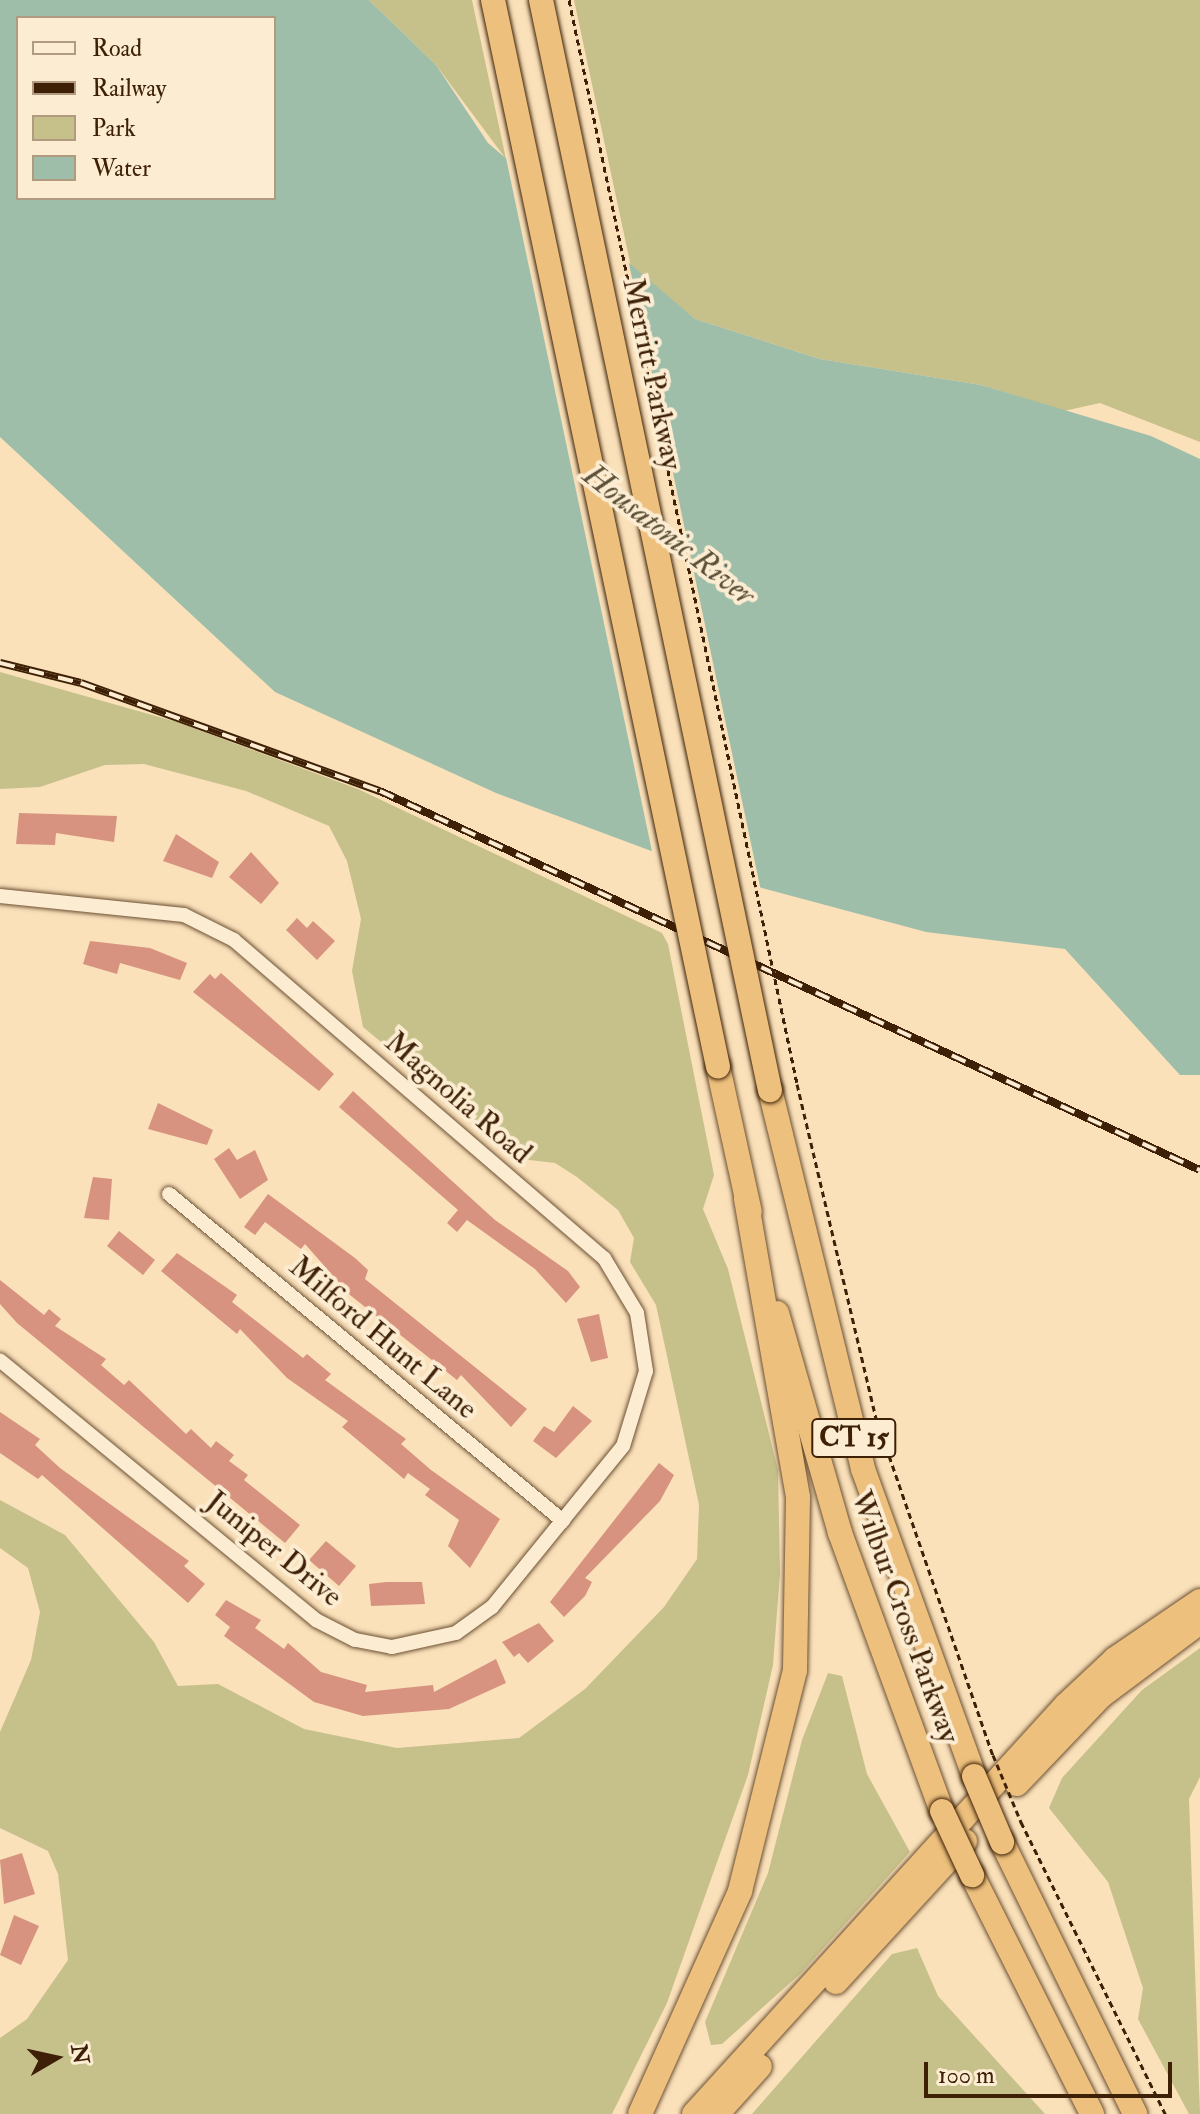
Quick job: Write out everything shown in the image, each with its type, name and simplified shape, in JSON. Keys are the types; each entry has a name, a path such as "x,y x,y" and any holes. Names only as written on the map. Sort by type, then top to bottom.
{"highway":[{"name":"Wilbur Cross Parkway","path":"493,0 746,1198 840,1533 942,1811 1092,2114"},
{"name":"Merritt Parkway","path":"541,0 770,1090"},
{"name":"Wilbur Cross Parkway","path":"770,1090 863,1469 974,1776 1002,1842 1135,2114"},
{"path":"640,2114 740,1891 795,1670 798,1497 746,1198"},
{"path":"694,2114 1066,1705 1115,1659 1200,1601"},
{"path":"717,2114 1079,1718 1200,1622"}],"street":[{"name":"Magnolia Road","path":"0,896 164,912 219,929 604,1258 637,1313 645,1390 623,1446 563,1521"},
{"name":"Milford Hunt Lane","path":"169,1194 563,1521"},
{"name":"Juniper Drive","path":"0,1360 316,1620 355,1640 413,1646 456,1633 492,1607 563,1521"}],"path":[{"path":"569,0 797,1084 876,1418 993,1755 1021,1822 1165,2114"}],"green space":[{"path":"369,0 472,0 506,159 436,65"},
{"path":"574,0 1200,0 1200,442 1100,403 1064,411 981,385 820,359 695,319 631,267"},
{"path":"0,672 177,722 358,789 662,933 668,944 714,1175 703,1209 728,1269 778,1470 780,1573 773,1665 748,1775 667,2003 612,2114 0,2114 0,2038 27,2019 68,1960 58,1874 48,1851 0,1828 0,1732 31,1660 40,1612 28,1568 0,1548 0,1500 65,1535 154,1642 178,1686 218,1684 304,1729 397,1748 519,1738 585,1689 664,1607 697,1559 699,1505 656,1305 630,1262 634,1238 618,1210 577,1177 555,1163 521,1159 363,1027 352,971 361,919 347,861 329,826 246,791 144,764 105,765 40,787 0,789"},
{"path":"1200,1648 1200,1777 1189,1799 1200,2114 1189,2114 1138,2019 1143,1988 1108,1882 1049,1808 1062,1778 1142,1690"},
{"path":"828,1673 842,1676 867,1774 910,1852 800,1974 722,2044 711,2045 705,2022 768,1873 802,1740"},
{"path":"917,1948 938,1996 1045,2114 752,2114 892,1954"}],"water":[{"name":"Housatonic River","path":"0,0 369,0 436,65 488,143 695,319 820,359 981,385 1151,436 1200,459 1200,1075 1180,1075 1065,949 926,932 721,877 496,793 275,692 0,437"}],"pier":[{"path":"505,153 628,259 761,891 653,856"}],"building":[{"path":"19,813 117,816 114,842 56,833 55,845 16,844"},
{"path":"176,834 219,862 212,878 163,861"},
{"path":"251,852 279,883 261,904 229,877"},
{"path":"297,918 307,928 313,921 335,941 317,960 286,930"},
{"path":"90,941 150,948 187,963 180,980 120,963 117,974 83,964"},
{"path":"221,973 334,1074 319,1091 193,992 210,974 215,979"},
{"path":"353,1091 495,1220 568,1271 580,1287 566,1303 535,1269 467,1220 457,1232 447,1223 458,1210 339,1107"},
{"path":"158,1103 213,1130 207,1145 148,1129"},
{"path":"229,1148 237,1160 255,1150 268,1180 240,1199 214,1159"},
{"path":"93,1177 112,1179 109,1220 84,1218"},
{"path":"268,1194 355,1258 368,1270 365,1279 527,1409 511,1427 461,1375 457,1380 350,1295 305,1244 301,1249 265,1222 255,1235 244,1227"},
{"path":"119,1231 155,1260 143,1275 107,1246"},
{"path":"177,1253 237,1295 232,1302 303,1358 307,1354 331,1374 325,1380 406,1439 401,1444 431,1470 500,1519 470,1568 448,1546 459,1520 425,1495 430,1489 408,1473 404,1479 342,1427 348,1421 287,1378 240,1329 237,1334 161,1271"},
{"path":"0,1280 44,1315 49,1309 61,1319 55,1326 106,1359 101,1365 124,1385 129,1380 186,1434 191,1429 211,1448 216,1441 234,1455 229,1461 248,1475 244,1480 300,1525 285,1543 17,1323 0,1304"},
{"path":"599,1314 608,1358 591,1362 577,1319"},
{"path":"573,1406 592,1421 556,1458 533,1441 544,1426 554,1432"},
{"path":"0,1412 40,1439 35,1445 60,1468 189,1561 184,1566 205,1584 188,1603 42,1475 38,1479 0,1453"},
{"path":"659,1463 674,1475 660,1501 585,1578 592,1582 585,1596 564,1617 550,1602"},
{"path":"326,1541 356,1566 339,1586 309,1560"},
{"path":"422,1582 425,1604 371,1606 369,1584"},
{"path":"226,1600 261,1620 255,1628 284,1649 288,1643 321,1672 367,1685 365,1692 433,1685 434,1692 496,1659 506,1683 449,1709 363,1716 314,1702 224,1636 230,1627 215,1615"},
{"path":"539,1623 554,1641 528,1663 519,1653 514,1657 502,1642"},
{"path":"22,1853 35,1894 4,1904 0,1860"},
{"path":"14,1915 39,1926 21,1965 0,1955"}],"railway":[{"path":"0,663 81,683 380,791 1200,1170"}]}
